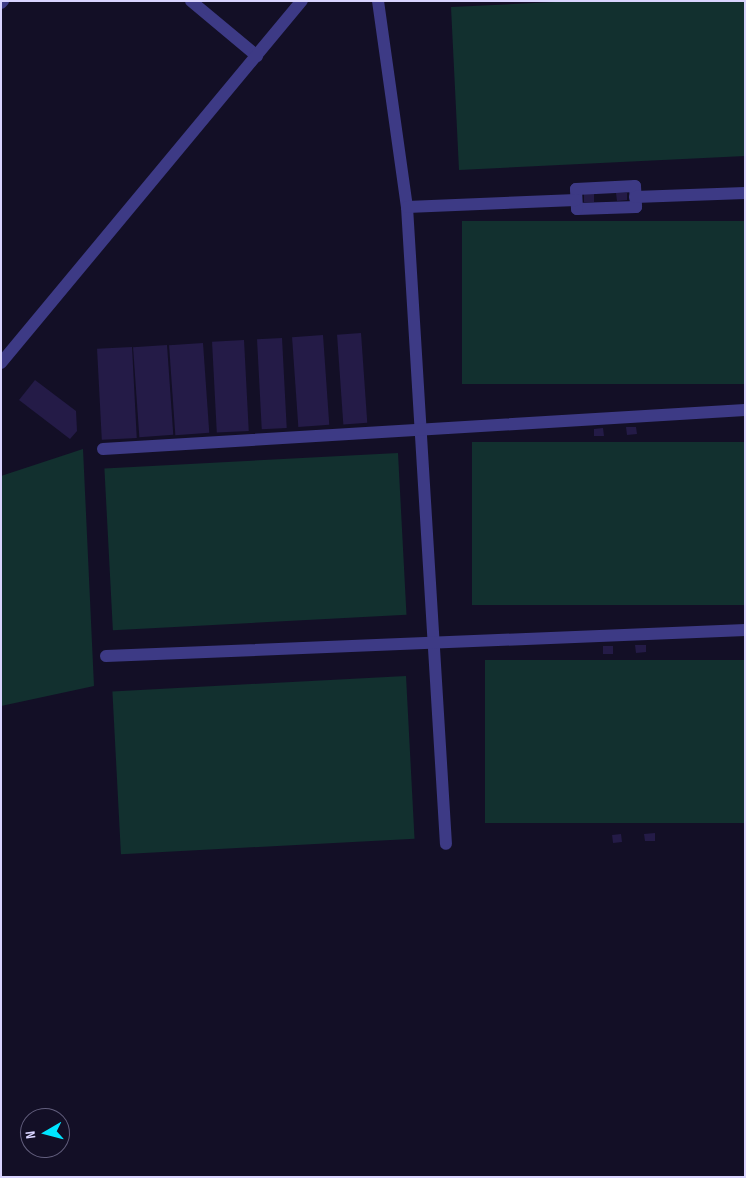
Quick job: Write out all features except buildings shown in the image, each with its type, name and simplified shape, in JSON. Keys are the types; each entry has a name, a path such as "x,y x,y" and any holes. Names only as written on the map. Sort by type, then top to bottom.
{"street":[{"path":"191,1 257,56"},
{"path":"1,363 302,1"},
{"path":"378,1 407,207 418,432 434,642 446,844"},
{"path":"635,186 636,207 577,209 576,200 576,189 635,186"},
{"path":"635,197 745,193"},
{"path":"407,207 576,200"},
{"path":"103,449 418,432 745,410"},
{"path":"106,656 745,630"}],"green space":[{"path":"576,1 745,1 745,156 459,170 451,7"},
{"path":"462,221 745,221 745,384 462,384"},
{"path":"472,442 745,442 745,605 472,605"},
{"path":"83,449 94,686 1,706 1,476"},
{"path":"398,453 406,615 113,630 104,468"},
{"path":"485,660 745,660 745,823 485,823"},
{"path":"406,676 415,839 121,854 112,691"}]}
